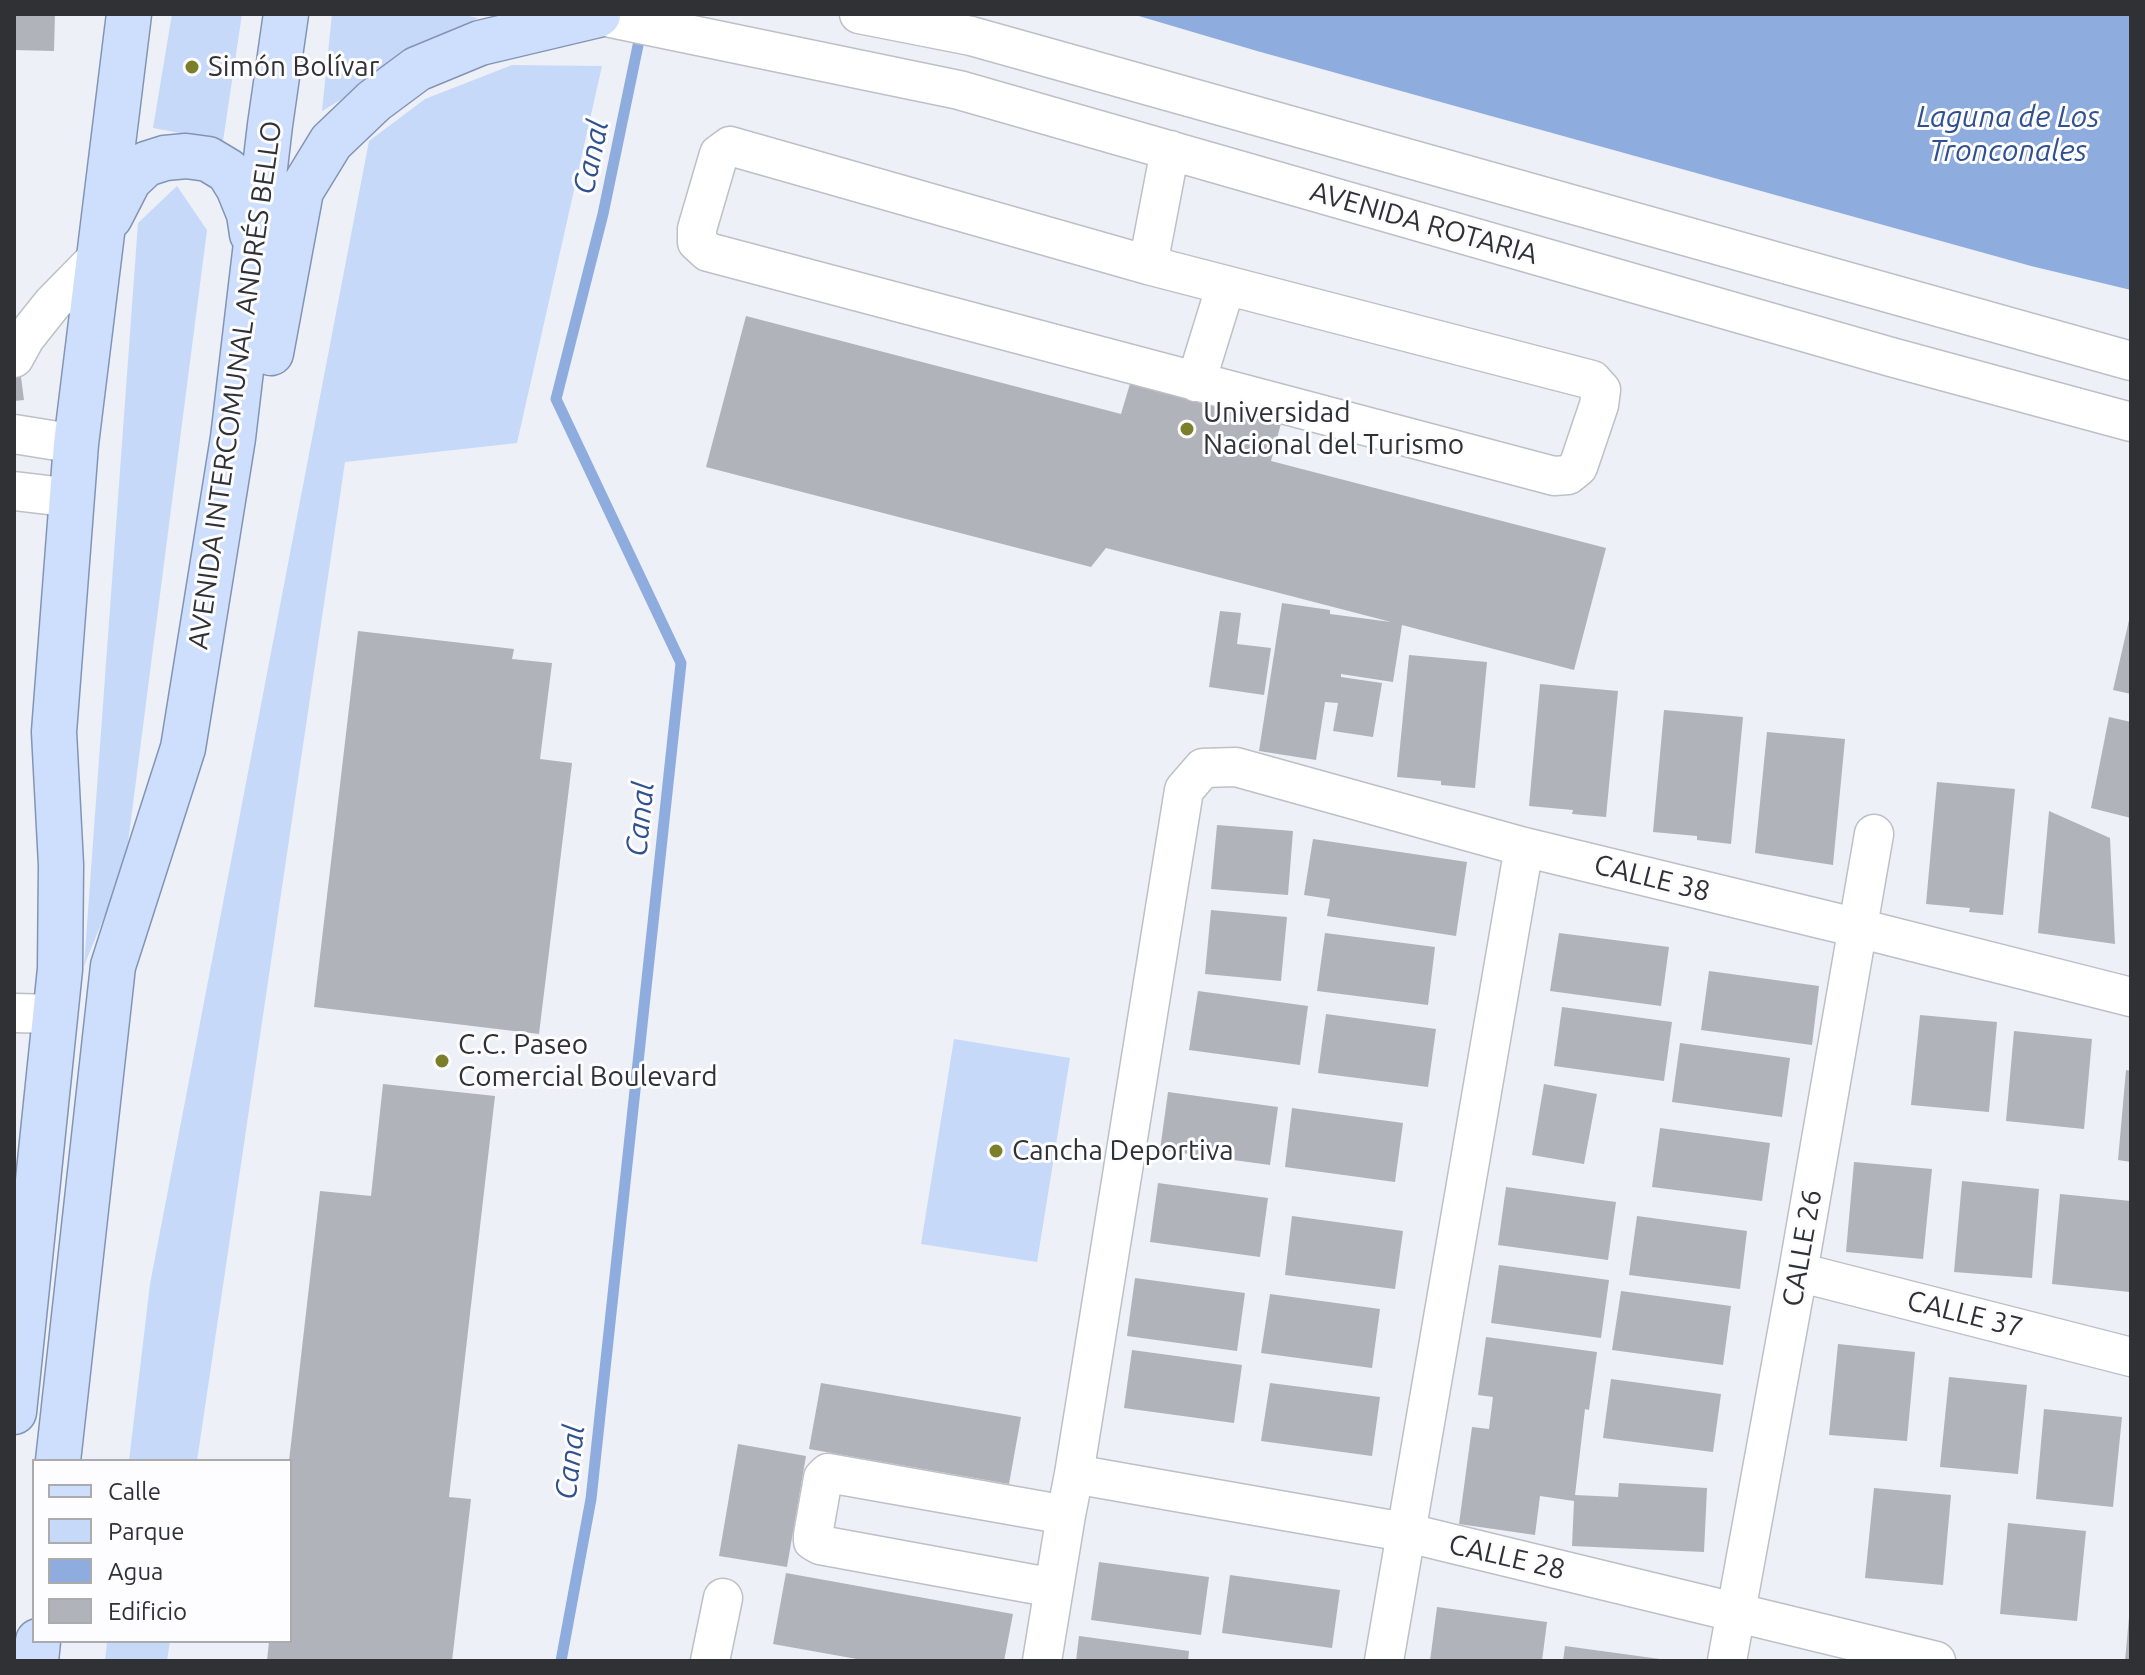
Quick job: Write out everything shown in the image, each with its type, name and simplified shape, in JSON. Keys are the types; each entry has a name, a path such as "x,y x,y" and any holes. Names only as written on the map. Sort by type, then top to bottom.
{"main road":[{"path":"14,1412 35,1013 60,969 61,865 54,732 76,444 129,14"},
{"name":"AVENIDA INTERCOMUNAL ANDRÉS BELLO","path":"58,1459 113,966 183,748 233,438 286,14"},
{"path":"233,438 264,388 301,191 331,142 374,101 417,69 480,43 597,15"},
{"path":"101,246 117,201 129,180 146,164 186,156 208,159 228,171 249,214 256,256"}],"street":[{"name":"AVENIDA ROTARIA","path":"859,14 971,36 2131,361"},
{"name":"AVENIDA ROTARIA","path":"597,15 959,90 1891,357 2131,422"},
{"path":"730,146 1226,285 1592,380 1601,390 1599,405 1578,467 1568,475 1554,476 708,252 697,242 697,229 719,154 730,146"},
{"path":"1148,265 1170,150"},
{"path":"14,358 25,338 101,246"},
{"path":"1196,382 1226,285"},
{"path":"14,434 76,444"},
{"path":"14,491 73,498"},
{"name":"CALLE 38","path":"1074,1474 1184,790 1203,768 1236,767 1524,847 2131,997"},
{"name":"CALLE 26","path":"1727,1661 1874,834"},
{"path":"1384,1661 1524,847"},
{"name":"CALLE 37","path":"1798,1272 2131,1357"},
{"path":"1054,1588 820,1545 813,1541 813,1535 823,1478 828,1473 1066,1515"},
{"path":"1042,1661 1074,1474"},
{"name":"CALLE 28","path":"1074,1474 1404,1532 1936,1661"},
{"path":"710,1661 723,1598"}],"green space":[{"path":"172,14 242,14 223,141 153,128"},
{"path":"332,14 460,14 478,18 322,111"},
{"path":"512,65 602,66 517,443 345,462 197,1459 129,1459 150,1284 369,141 425,99"},
{"path":"177,186 207,230 125,866 84,966 138,223"},
{"name":"Cancha Deportiva","path":"954,1039 1070,1058 1037,1262 921,1244"},
{"path":"107,1643 170,1643 167,1661 105,1661"}],"water":[{"name":"Laguna de Los Tronconales","path":"1132,14 2131,14 2131,290 2031,266"}],"building":[{"path":"14,14 55,14 54,51 14,50"},
{"name":"Universidad Nacional del Turismo","path":"746,316 1121,414 1132,377 1283,416 1271,461 1606,548 1574,670 1402,625 1393,682 1341,674 1341,677 1382,683 1373,737 1333,731 1338,703 1325,702 1316,760 1259,751 1282,603 1330,610 1330,614 1391,622 1106,548 1091,567 706,467"},
{"path":"19,362 24,400 14,401 14,363"},
{"path":"1220,611 1241,613 1237,644 1271,648 1264,695 1209,687"},
{"path":"2131,616 2131,694 2113,690"},
{"path":"358,631 514,649 512,659 552,663 540,759 572,763 539,1034 314,1007"},
{"path":"1409,655 1487,662 1475,788 1397,777"},
{"path":"1540,684 1618,691 1606,817 1529,806"},
{"path":"1664,710 1743,717 1731,844 1697,840 1697,836 1653,832"},
{"path":"2109,717 2131,722 2131,818 2091,808"},
{"path":"1767,732 1845,739 1833,865 1755,853"},
{"path":"1937,782 2015,789 2003,915 1926,904"},
{"path":"2049,811 2110,838 2115,944 2038,933"},
{"path":"1217,825 1293,831 1288,895 1211,889"},
{"path":"1313,839 1467,862 1456,936 1327,916 1330,899 1304,895"},
{"path":"1211,910 1287,917 1281,981 1205,974"},
{"path":"1325,933 1435,947 1428,1005 1317,991"},
{"path":"1559,933 1669,947 1661,1006 1550,991"},
{"path":"1709,971 1819,986 1812,1045 1701,1030"},
{"path":"1198,991 1308,1006 1300,1065 1189,1050"},
{"path":"1562,1007 1672,1022 1664,1081 1554,1066"},
{"path":"1326,1014 1436,1029 1428,1087 1318,1073"},
{"path":"1920,1015 1997,1022 1989,1112 1911,1105"},
{"path":"2014,1031 2092,1039 2084,1129 2006,1121"},
{"path":"1680,1043 1790,1058 1782,1117 1672,1102"},
{"path":"2126,1070 2131,1071 2131,1162 2118,1160"},
{"path":"383,1084 495,1096 449,1497 471,1499 452,1661 267,1661 269,1643 292,1643 292,1459 289,1459 320,1191 371,1196"},
{"path":"1544,1084 1597,1094 1584,1164 1532,1155"},
{"path":"1168,1092 1278,1107 1270,1165 1160,1150"},
{"path":"1292,1108 1403,1123 1395,1182 1285,1167"},
{"path":"1660,1128 1770,1143 1762,1201 1652,1187"},
{"path":"1854,1162 1932,1169 1923,1259 1846,1252"},
{"path":"1962,1181 2039,1189 2032,1278 1954,1272"},
{"path":"1158,1183 1268,1198 1260,1257 1150,1242"},
{"path":"1506,1187 1616,1202 1608,1260 1498,1245"},
{"path":"2060,1194 2131,1201 2130,1292 2052,1284"},
{"path":"1292,1216 1403,1231 1395,1289 1285,1275"},
{"path":"1637,1216 1747,1231 1740,1289 1629,1275"},
{"path":"1499,1265 1609,1280 1601,1338 1491,1323"},
{"path":"1135,1278 1245,1293 1237,1351 1127,1336"},
{"path":"1621,1291 1731,1306 1723,1365 1612,1350"},
{"path":"1270,1294 1380,1309 1372,1368 1261,1353"},
{"path":"1486,1337 1597,1352 1589,1410 1585,1409 1575,1495 1618,1497 1619,1483 1707,1488 1704,1552 1572,1546 1574,1501 1540,1496 1535,1535 1459,1524 1472,1427 1489,1429 1493,1397 1478,1395"},
{"path":"1838,1344 1915,1352 1907,1441 1829,1435"},
{"path":"1132,1350 1242,1365 1234,1423 1124,1408"},
{"path":"1949,1377 2027,1385 2018,1474 1940,1467"},
{"path":"1611,1379 1721,1394 1713,1452 1603,1438"},
{"path":"821,1383 1021,1417 1009,1484 809,1449"},
{"path":"1270,1383 1380,1397 1372,1456 1261,1441"},
{"path":"2044,1409 2122,1417 2113,1507 2036,1499"},
{"path":"738,1444 806,1456 787,1567 719,1556"},
{"path":"1874,1488 1951,1495 1943,1585 1865,1578"},
{"path":"2008,1523 2086,1531 2077,1621 2000,1614"},
{"path":"1099,1562 1209,1577 1201,1635 1091,1620"},
{"path":"786,1573 1013,1614 1004,1661 868,1661 773,1644"},
{"path":"1230,1575 1340,1590 1332,1648 1222,1633"},
{"path":"1437,1607 1547,1622 1542,1661 1430,1661"},
{"path":"2129,1617 2131,1661 2125,1661"},
{"path":"1079,1636 1189,1651 1188,1661 1076,1661"},
{"path":"1565,1646 1660,1659 1660,1661 1563,1661"}],"waterway":[{"name":"Canal","path":"561,1661 591,1499 681,663 556,399 603,214 641,31"}],"place":[{"name":"Simón Bolívar","path":"192,67"},
{"name":"Universidad Nacional del Turismo","path":"1187,429"},
{"name":"C.C. Paseo Comercial Boulevard","path":"442,1061"},
{"name":"Cancha Deportiva","path":"996,1151"}]}
